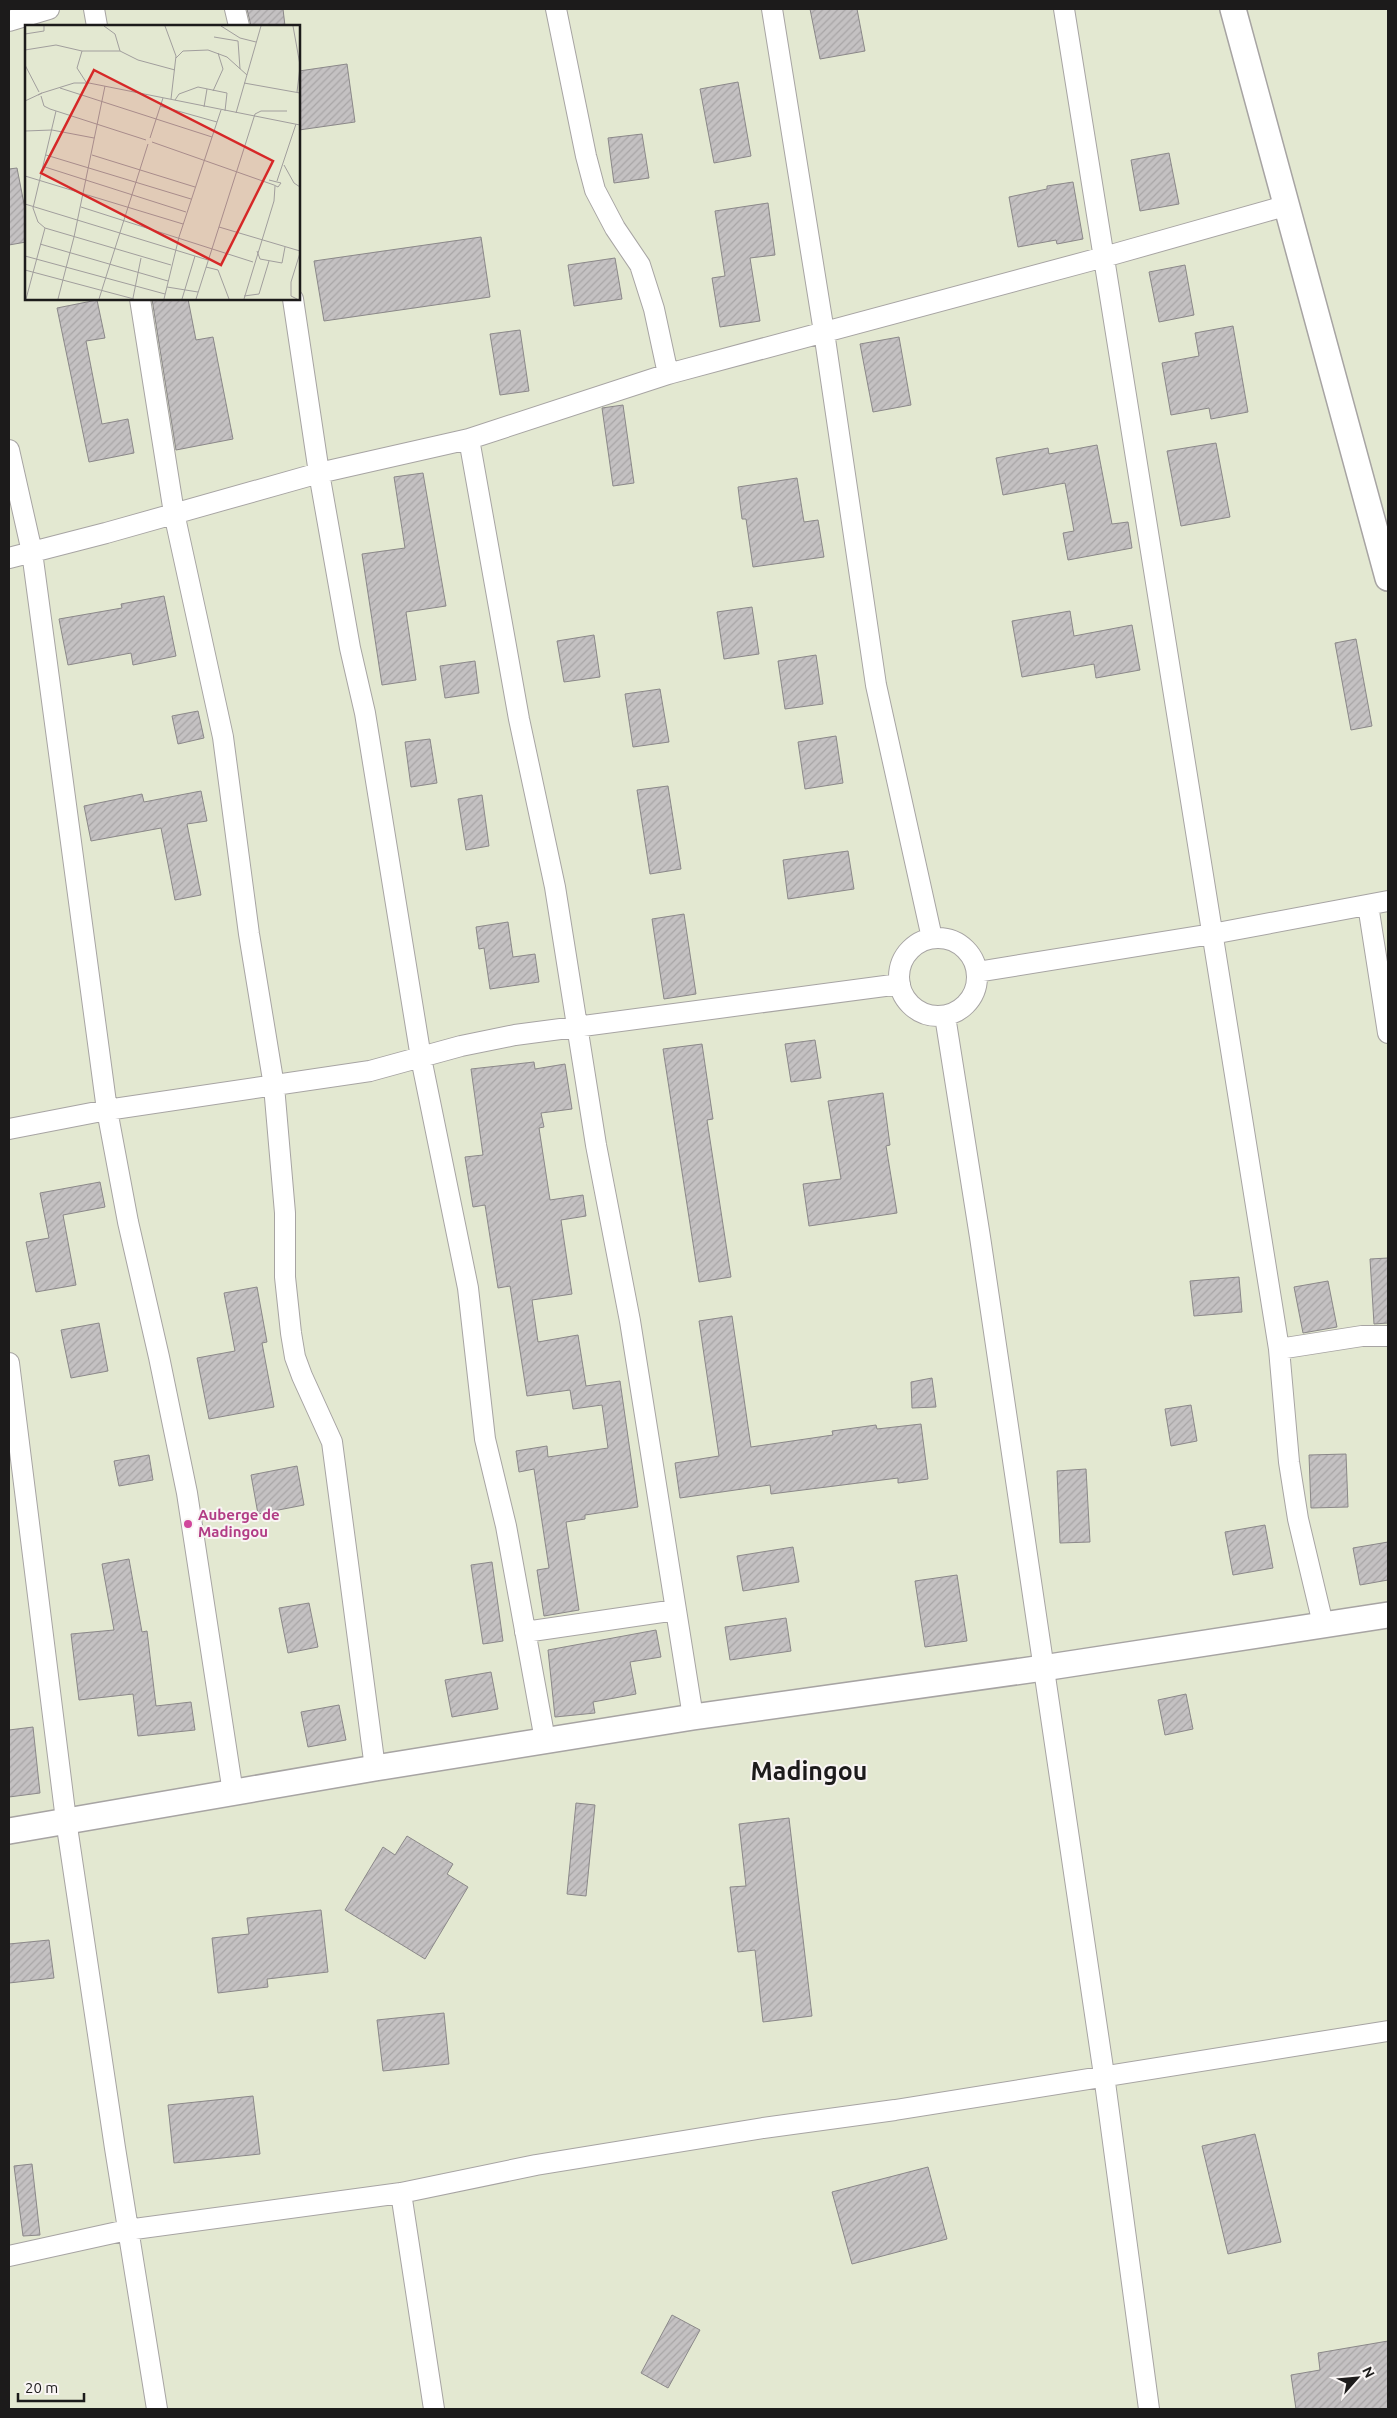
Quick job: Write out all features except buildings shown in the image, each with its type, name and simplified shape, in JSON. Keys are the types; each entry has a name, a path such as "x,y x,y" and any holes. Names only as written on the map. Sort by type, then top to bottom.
{"street":[{"path":"9,21 49,9"},
{"path":"94,9 97,25"},
{"path":"235,9 239,25"},
{"path":"556,9 586,156 595,190 615,228 640,265 654,309 668,374"},
{"path":"772,9 824,332 876,685 932,938"},
{"path":"1064,9 1279,1349 1289,1462 1298,1519 1323,1624"},
{"path":"1233,9 1285,206 1388,578"},
{"path":"9,558 319,473 469,439 668,374 1104,257 1285,206"},
{"path":"140,300 174,513 223,737 249,934 274,1086 284,1203 285,1277 295,1357 332,1442 374,1768"},
{"path":"293,300 319,473 349,639 365,713 421,1058 468,1288 485,1439 506,1526 545,1740"},
{"path":"469,439 518,719 555,887 596,1145 630,1321 693,1717"},
{"path":"9,450 32,552 107,1110 128,1222 187,1492 233,1793"},
{"path":"977,972 1212,934 1388,901"},
{"path":"1368,905 1388,1033"},
{"path":"932,938 944,938 956,942 974,960 977,972 976,987 970,1001 955,1013 945,1016 925,1015 916,1010 906,998 900,984 900,971 910,950 920,942 932,938"},
{"path":"9,1129 107,1110 370,1071 470,1044 578,1026 900,984"},
{"path":"945,1016 980,1237 1104,2075 1149,2409"},
{"path":"1279,1349 1362,1336 1388,1336"},
{"path":"9,1363 66,1820 127,2230 157,2409"},
{"path":"525,1632 676,1610"},
{"path":"9,1831 545,1740 693,1717 1043,1668 1388,1615"},
{"path":"9,2256 127,2230 401,2193 536,2166 763,2128 895,2110 1388,2031"},
{"path":"401,2193 434,2409"}],"green space":[{"path":"9,9 1388,9 1388,2409 9,2409"}],"place":[{"name":"Auberge de Madingou","path":"188,1524"}],"district":[{"name":"Madingou","path":"809,1771"}]}
